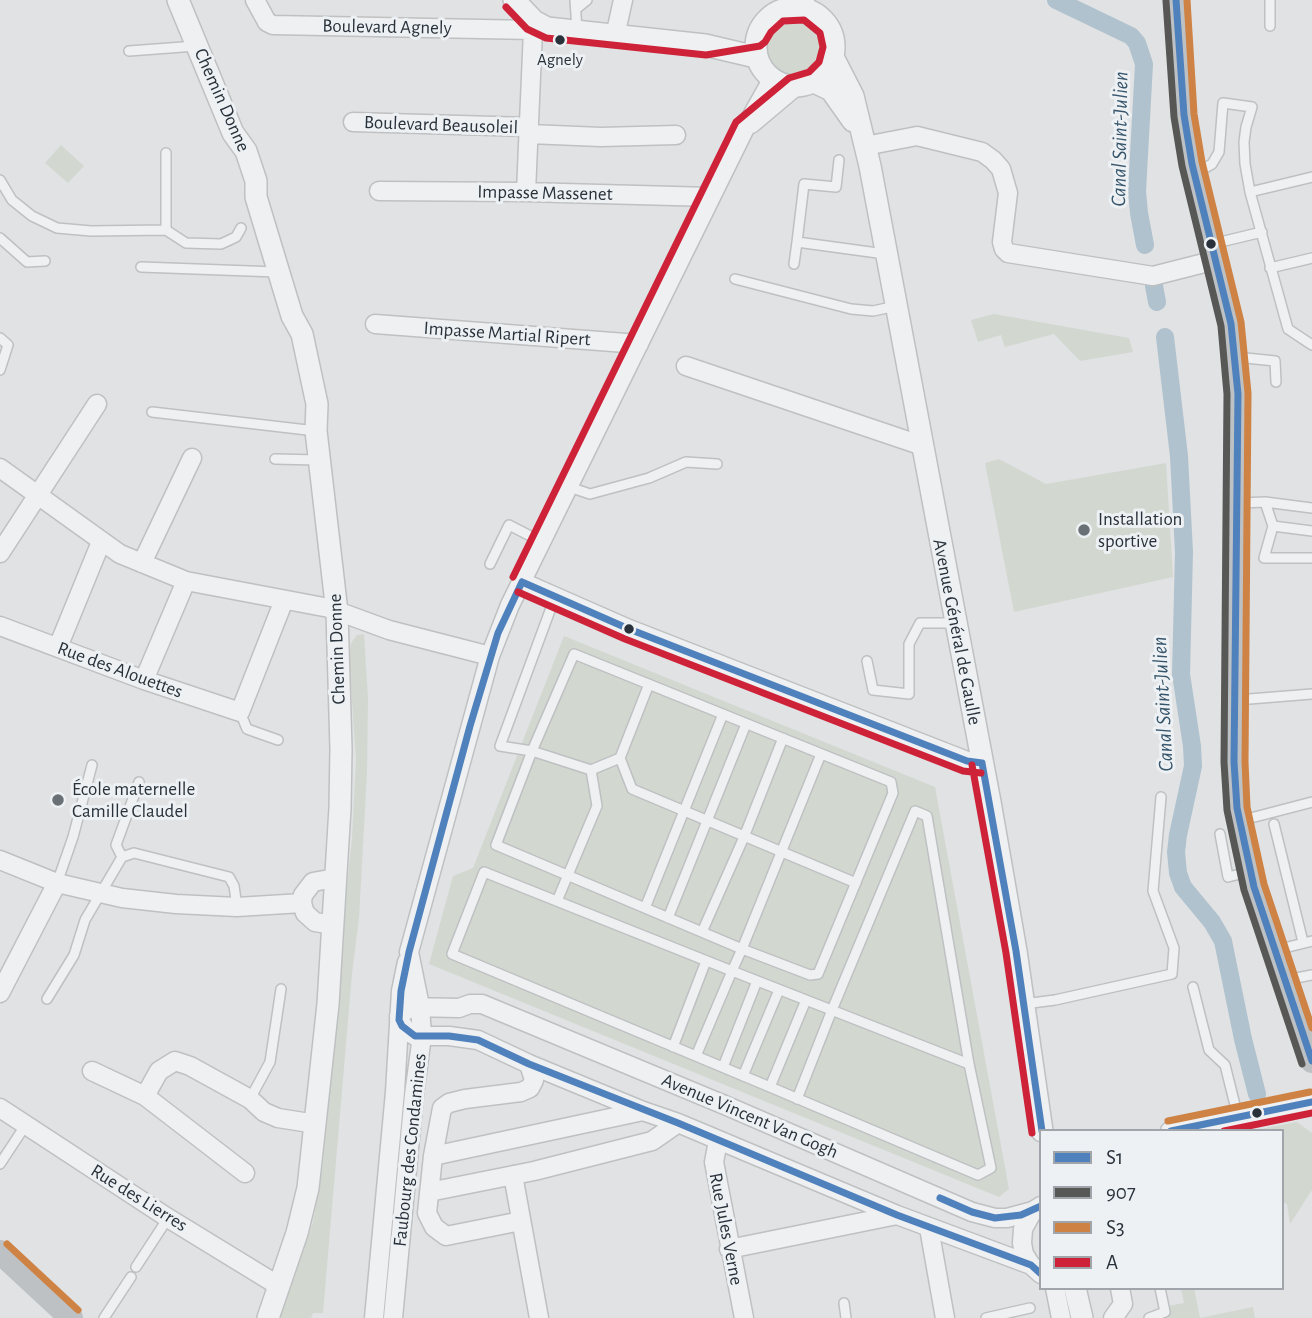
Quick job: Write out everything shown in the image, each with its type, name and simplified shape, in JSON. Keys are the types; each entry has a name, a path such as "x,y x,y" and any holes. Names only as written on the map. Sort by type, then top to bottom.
{"main road":[{"path":"1176,0 1184,115 1195,174 1231,324 1234,357 1238,426 1238,503 1234,762 1230,828 1250,871 1312,1061"},
{"path":"0,1252 71,1318"}],"street":[{"name":"Chemin Donne","path":"178,0 233,133 246,150 256,181 256,197 278,272 292,316 302,334 317,404 316,431 337,612 341,749 328,1004 308,1188 300,1222 268,1318"},
{"name":"Boulevard Agnely","path":"255,0 267,22 273,25 539,27 705,45 756,46"},
{"path":"514,0 539,27 526,192"},
{"path":"615,36 623,0"},
{"path":"800,4 815,13 829,28 833,37 833,57 829,67 805,84 779,84 765,74 756,46 770,17 800,4"},
{"name":"Avenue Général de Gaulle","path":"833,57 853,96 887,255 982,763 1024,1004 1042,1129"},
{"name":"Faubourg des Condamines","path":"393,1318 422,1036 420,1006 409,952 490,656 522,582 745,128 772,80"},
{"name":"Avenue Général de Gaulle","path":"805,84 831,90 864,140"},
{"name":"Faubourg des Condamines","path":"745,128 805,84"},
{"name":"Boulevard Beausoleil","path":"353,122 601,136 676,135"},
{"path":"864,140 917,136 982,152 993,160 1001,169 1008,193 1002,242 1008,253 1153,275 1214,252"},
{"name":"Impasse Massenet","path":"379,191 711,197"},
{"name":"Impasse Martial Ripert","path":"375,324 639,344"},
{"path":"686,366 922,446"},
{"path":"0,553 97,404"},
{"path":"142,563 192,458"},
{"path":"0,468 120,554 186,581 329,608 389,630 490,656"},
{"path":"58,647 101,542"},
{"path":"144,680 186,581"},
{"path":"522,582 629,629 967,761 982,763"},
{"path":"240,712 284,600"},
{"name":"Rue des Alouettes","path":"0,626 144,680 240,712"},
{"path":"0,860 57,883 122,898 237,907 302,903"},
{"path":"333,925 315,922 306,913 302,903 303,895 313,882 335,878"},
{"path":"0,993 57,883"},
{"path":"374,1318 396,1093 401,991 409,952"},
{"name":"Avenue Vincent Van Gogh","path":"399,1018 410,1007 459,1008 481,1004 972,1212 995,1218 1037,1208"},
{"path":"459,1008 453,1017 454,1025 464,1037"},
{"path":"399,1018 411,1034 422,1036"},
{"name":"Avenue Vincent Van Gogh","path":"422,1036 478,1040 643,1111 1036,1269"},
{"path":"145,1096 159,1072 175,1061 190,1066 250,1099 264,1112 278,1118 316,1125"},
{"path":"521,1221 446,1236 434,1227 427,1213 433,1156 442,1108 449,1103 465,1099 521,1092 530,1088 534,1080 529,1064"},
{"path":"92,1071 145,1096 246,1173"},
{"path":"1185,1129 1228,1123 1312,1102"},
{"name":"Rue des Lierres","path":"0,1108 168,1218 279,1286"},
{"path":"433,1156 643,1111"},
{"path":"429,1192 513,1175 652,1140 678,1123"},
{"name":"Rue Jules Verne","path":"718,1141 714,1162 744,1318"},
{"path":"513,1175 539,1318"},
{"path":"1036,1269 1024,1254 1022,1243 1023,1229 1037,1208"},
{"path":"729,1249 897,1215"},
{"path":"929,1228 945,1318"},
{"path":"1055,1290 1061,1318"},
{"path":"1075,1290 1082,1318"},
{"path":"1113,1318 1123,1304 1120,1290"}],"lane":[{"path":"578,32 576,4 587,0"},
{"path":"1270,0 1270,26"},
{"path":"129,51 197,46"},
{"path":"1195,174 1212,164 1219,152 1223,103 1252,107 1244,142 1250,192 1288,329 1312,345"},
{"path":"166,153 166,230"},
{"path":"794,264 804,184 836,187 839,160"},
{"path":"1250,192 1312,177"},
{"path":"0,180 12,200 32,216 57,228 91,232 166,230 186,243 220,244 236,237 241,228"},
{"path":"1214,252 1262,232"},
{"path":"0,238 27,262 45,261"},
{"path":"797,242 887,255"},
{"path":"1270,268 1312,258"},
{"path":"141,267 278,272"},
{"path":"735,279 851,309 873,311 896,306"},
{"path":"0,338 8,345 0,370"},
{"path":"1234,357 1275,361 1276,382"},
{"path":"152,412 316,431"},
{"path":"275,459 319,460"},
{"path":"569,487 590,494 649,478 686,462 717,464"},
{"path":"1238,503 1265,502 1312,508"},
{"path":"1265,502 1273,526 1264,558 1312,558"},
{"path":"490,564 509,525 542,542"},
{"path":"1273,526 1312,531"},
{"path":"555,597 500,746 532,751 591,770 620,758"},
{"path":"867,661 873,690 909,694 909,644 920,623 956,623"},
{"path":"574,654 891,782 893,793 818,974 810,975 496,845 532,751 574,654"},
{"path":"649,684 620,758 632,789 856,883"},
{"path":"1235,700 1312,694"},
{"path":"240,712 247,729 278,740"},
{"path":"645,908 723,714"},
{"path":"668,918 746,724"},
{"path":"702,932 744,837 783,738"},
{"path":"696,1056 821,754"},
{"path":"57,883 73,837 92,765"},
{"path":"557,901 597,806 591,770"},
{"path":"122,857 116,845 139,782"},
{"path":"1024,1004 1055,1000 1172,974 1174,948 1153,891 1161,797"},
{"path":"1230,828 1312,802"},
{"path":"797,1099 832,1010 915,811 928,816 970,1064 991,1168 978,1175 797,1099 770,1087 452,954 484,872 779,990 832,1010 970,1064"},
{"path":"1274,824 1308,942 1275,950"},
{"path":"47,999 75,955 85,920 122,857 134,853 229,877 234,886 237,907"},
{"path":"673,1047 706,961"},
{"path":"1286,980 1312,975"},
{"path":"723,1068 757,981"},
{"path":"1193,987 1209,1050 1225,1065 1228,1123"},
{"path":"250,1099 270,1062 281,989"},
{"path":"743,1076 779,990"},
{"path":"770,1087 806,1000"},
{"path":"0,1164 25,1126"},
{"path":"136,1267 168,1218"},
{"path":"104,1318 131,1276"},
{"path":"1149,1318 1165,1312 1160,1290"},
{"path":"844,1303 846,1318"},
{"path":"986,1318 1030,1308"}],"shaded area":[{"path":"795,17 817,26 826,48 817,70 795,79 773,70 764,48 773,26"},
{"path":"61,145 84,166 68,183 45,163"},
{"path":"994,314 1129,338 1133,352 1080,361 1054,334 1005,347 1001,335 978,342 971,320"},
{"name":"Installation sportive","path":"999,459 1046,484 1166,463 1173,577 1014,612 985,463"},
{"path":"364,634 368,699 367,773 359,918 323,1313 313,1313 311,1318 280,1318 313,1222 323,1164 352,838 356,760 349,656 351,643 357,635"},
{"path":"564,636 935,787 1009,1189 999,1197 429,964 453,876 473,868"},
{"path":"1297,1122 1312,1133 1312,1190 1290,1224 1287,1204 1284,1203 1284,1129 1261,1129"},
{"path":"1181,1290 1194,1290 1200,1318 1163,1318 1170,1316 1168,1306 1184,1303"},
{"path":"1253,1307 1255,1318 1200,1318"}],"waterway":[{"name":"Canal Saint-Julien","path":"1056,0 1131,36 1137,43 1144,64 1137,191 1145,245"},
{"name":"Canal Saint-Julien","path":"1154,286 1157,302"},
{"name":"Canal Saint-Julien","path":"1165,337 1179,456 1184,552 1181,674 1193,766 1178,835 1178,873 1183,887 1212,922 1223,941 1257,1094"}],"transit line":[{"name":"S1","path":"1176,0 1184,115 1192,164 1231,324 1238,394 1234,762 1237,808 1254,887 1312,1061"},
{"name":"S3","path":"1187,0 1194,114 1202,162 1241,322 1248,393 1245,762 1247,807 1264,884 1312,1028"},
{"name":"907","path":"1166,1 1174,117 1182,166 1221,326 1227,394 1224,762 1227,810 1244,890 1302,1064"},
{"name":"A","path":"506,7 527,29 546,38 706,55 760,46 783,21 804,20 820,33 823,47 819,62 809,72 789,78 736,122 513,577"},
{"name":"S1","path":"522,582 498,633 470,726 409,952 401,991 399,1020 402,1026 415,1036 449,1036 478,1040 529,1064 897,1215 1031,1265 1039,1272"},
{"name":"S1","path":"522,582 629,629 967,761 982,763"},
{"name":"A","path":"518,592 625,639 963,771 981,773"},
{"name":"S1","path":"982,763 1016,951 1042,1129"},
{"name":"A","path":"972,765 1006,953 1032,1133"},
{"name":"S3","path":"1168,1121 1310,1092"},
{"name":"S1","path":"1181,1129 1312,1102"},
{"name":"A","path":"1234,1129 1312,1113"},
{"name":"S1","path":"940,1198 972,1212 995,1218 1021,1215 1039,1207"},
{"name":"S3","path":"7,1244 78,1310"}],"place":[{"name":"Agnely","path":"560,40"},
{"name":"Installation sportive","path":"1084,530"},
{"name":"École maternelle Camille Claudel","path":"58,800"}]}
